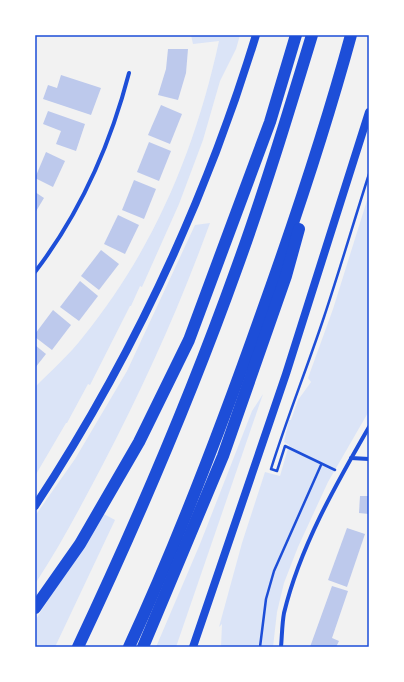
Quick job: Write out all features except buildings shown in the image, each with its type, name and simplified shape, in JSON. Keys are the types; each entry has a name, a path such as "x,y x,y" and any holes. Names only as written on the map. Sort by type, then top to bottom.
{"highway":[{"path":"35,608 80,544 108,496 139,442 189,340 270,122 296,35"},
{"path":"78,647 131,531 172,434 236,271 276,151 312,35"},
{"path":"143,647 223,456 286,276 351,35"},
{"path":"129,647 156,588 200,483 258,322 329,116"}],"main road":[{"path":"35,506 105,392 161,282 217,152 238,93 256,35"},
{"path":"193,647 204,619 286,374 369,112"},
{"path":"197,647 204,619"}],"street":[{"path":"36,269 56,243 74,213 97,168 118,113 129,74"},
{"path":"281,647 284,615 305,549 342,474 369,427"},
{"path":"351,458 369,459"}],"path":[{"path":"342,474 285,446 277,471 271,469 294,398 304,376 325,315 369,174"},
{"path":"260,647 266,598 274,572 321,465"}],"shaded area":[{"path":"191,35 240,35 236,49 220,81 203,140 179,204 142,287 140,286 90,385 88,384 67,423 35,476 35,387 78,344 108,304 131,269 151,234 169,197 198,121 219,41 193,44"},
{"path":"369,194 369,411 328,482 298,547 284,583 277,612 273,647 221,647 222,624 219,627 242,543 265,472 280,476 289,445 284,442 289,420 291,420 298,400 311,382 308,378 333,309"},
{"path":"210,223 173,316 132,406 78,511 35,584 35,516 75,459 127,371 195,225"},
{"path":"263,394 176,647 156,647 200,544 252,411"},
{"path":"102,513 115,520 55,647 35,647 35,621"}]}
